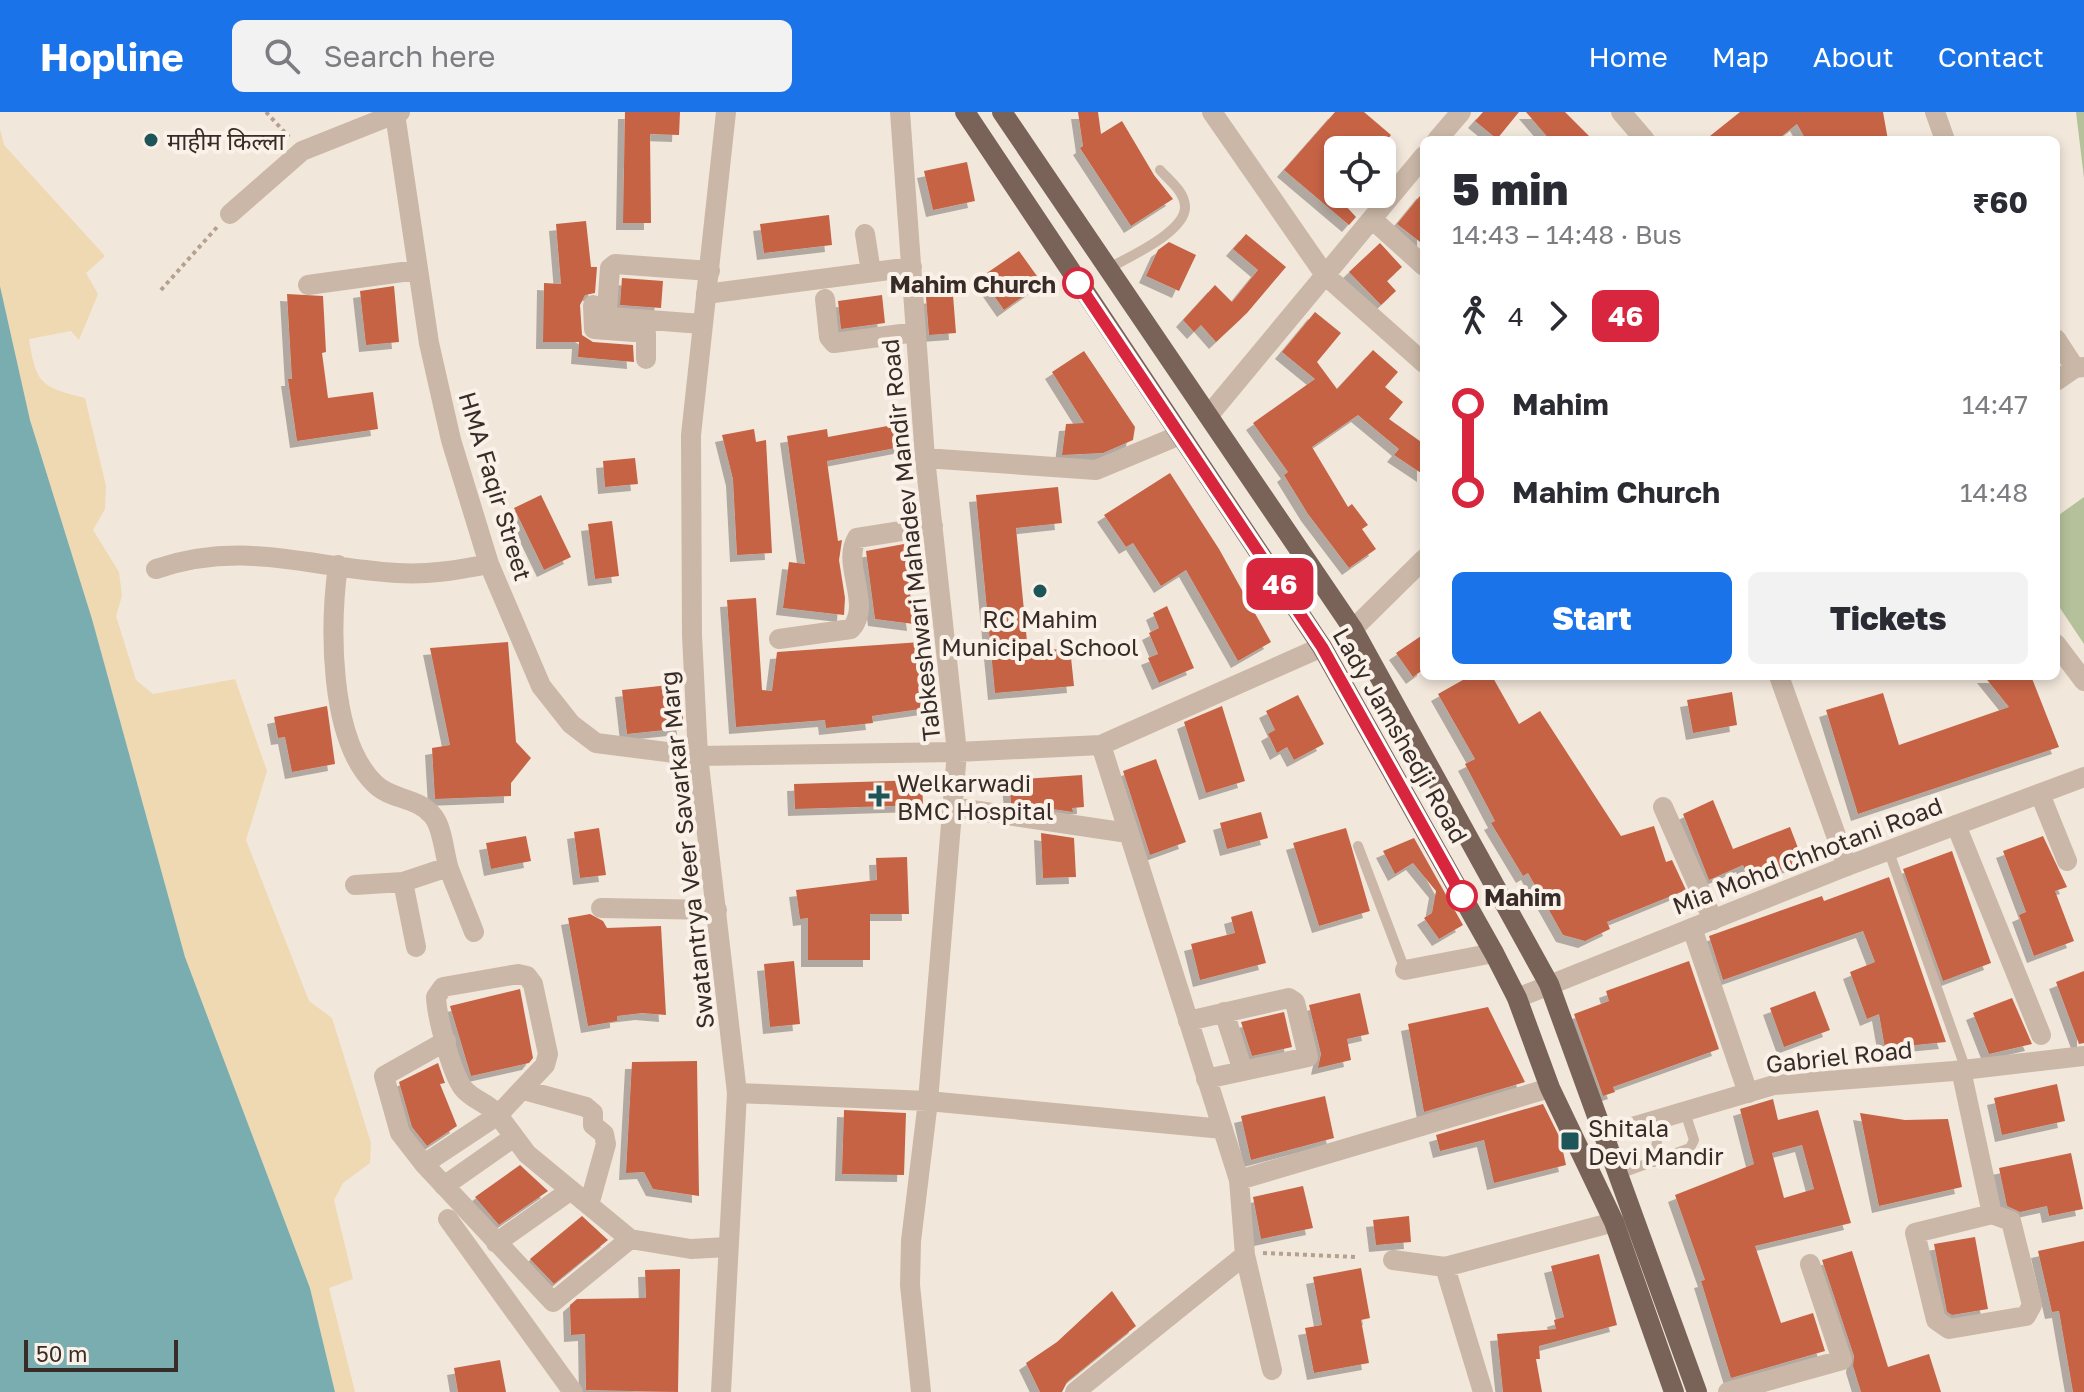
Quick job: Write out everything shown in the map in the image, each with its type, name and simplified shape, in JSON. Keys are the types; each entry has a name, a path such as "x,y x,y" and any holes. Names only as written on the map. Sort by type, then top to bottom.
{"main road":[{"name":"Lady Jamshedji Road","path":"965,112 1322,647 1494,953 1517,998 1550,1088 1614,1222 1674,1392"},
{"name":"Lady Jamshedji Road","path":"1002,112 1353,629 1549,984 1697,1392"}],"street":[{"name":"Swatantrya Veer Savarkar Marg","path":"721,1392 737,1093 698,756 692,635 691,435 726,112"},
{"name":"Tabkeshwari Mahadev Mandir Road","path":"900,112 925,458 957,752 928,1101 911,1256 912,1309 921,1392"},
{"path":"1212,112 1325,275 1420,359"},
{"path":"1440,136 1461,112"},
{"path":"1621,112 1642,136"},
{"path":"1935,112 1944,136"},
{"path":"230,214 302,151 398,113"},
{"name":"HMA Faqir Street","path":"398,113 417,270 451,440 489,564 541,686 571,724 596,743 698,756 957,752 1101,745"},
{"path":"1209,415 1420,161"},
{"path":"1372,219 1420,262"},
{"path":"865,234 871,272"},
{"path":"702,330 610,317 607,310 610,268 615,264 710,271"},
{"path":"706,294 912,267"},
{"path":"308,285 417,270"},
{"path":"825,299 829,337 834,343 916,332"},
{"path":"593,305 594,329 646,333 702,330"},
{"path":"646,333 646,359"},
{"path":"2060,344 2080,367 2060,379"},
{"path":"925,458 1096,470 1180,435"},
{"path":"779,639 851,629 859,611 853,550 857,538 868,533 933,526"},
{"path":"156,569 193,556 265,555 396,573 443,573 489,564"},
{"path":"1353,629 1420,563"},
{"path":"338,565 331,645 339,702 358,760 373,783 385,792 409,799 435,818 448,867 474,932"},
{"path":"1272,1370 1245,1255 1239,1180 1101,745 1322,647"},
{"path":"2060,649 2084,681"},
{"path":"1780,680 1847,866"},
{"name":"Mia Mohd Chhotani Road","path":"1517,998 1847,866 2084,777"},
{"path":"2040,794 2067,861"},
{"path":"952,807 1128,833"},
{"path":"1663,807 1713,920"},
{"path":"1956,825 2041,1035"},
{"path":"355,885 403,882 448,867"},
{"path":"403,882 416,947"},
{"path":"601,908 717,910"},
{"path":"1692,928 1748,1093"},
{"path":"1405,970 1494,953"},
{"path":"424,1164 498,1115 545,1065 548,1054 533,984 527,976 518,974 443,987 436,997 446,1041 462,1087 498,1115 527,1154 630,1239 642,1244 691,1249 728,1247"},
{"path":"1188,1021 1289,998 1295,1002 1308,1057 1206,1079"},
{"path":"1224,1012 1243,1071"},
{"path":"446,1041 388,1070 384,1076 400,1133 496,1243 553,1302 630,1239"},
{"name":"Gabriel Road","path":"1605,1135 1774,1085 2083,1062"},
{"path":"1964,1070 1992,1214"},
{"path":"1239,1180 1550,1088"},
{"path":"524,1090 586,1107 593,1113 593,1125 604,1134 606,1144 589,1205"},
{"path":"737,1093 928,1101 1223,1129"},
{"path":"444,1186 514,1137"},
{"path":"496,1243 571,1190"},
{"path":"1992,1214 2011,1221 2032,1305 2026,1316 1949,1329 1936,1320 1915,1233 1992,1214"},
{"path":"448,1219 573,1392"},
{"path":"1393,1260 1445,1267 1614,1222"},
{"path":"1075,1392 1245,1255"},
{"path":"1728,1392 1842,1360 1810,1264"},
{"path":"1445,1267 1483,1392"},
{"path":"554,1392 560,1370"}],"lane":[{"path":"1109,268 1179,226 1186,207 1180,191 1160,170"},
{"path":"1358,846 1405,970"},
{"path":"1889,852 1964,1070"},
{"path":"1619,1174 1694,1144 1685,1112"},
{"path":"1654,1162 1660,1119"}],"path":[{"path":"266,112 302,151"},
{"path":"161,290 230,214"},
{"path":"1245,1255 1357,1257"}],"green space":[{"path":"2076,112 2084,112 2084,178"},
{"path":"2084,497 2084,644 2060,608 2060,514"}],"sand":[{"path":"0,129 4,145 105,256 86,273 98,294 79,340 71,331 29,339 38,375 43,381 85,398 106,486 105,509 93,530 119,572 122,596 116,616 136,680 153,694 235,679 267,771 246,840 309,1001 332,1018 371,1143 370,1163 343,1183 334,1200 353,1279 329,1288 355,1392 335,1392 310,1288 185,957 92,619 30,420 0,286"}],"water":[{"path":"0,286 30,420 92,619 185,957 310,1288 335,1392 0,1392"}],"building":[{"path":"625,112 680,112 679,135 650,134 651,223 623,223"},
{"path":"1078,112 1098,112 1101,134 1122,121 1154,175 1173,199 1131,226 1080,148 1083,146"},
{"path":"1335,112 1364,112 1391,135 1324,136 1324,204 1284,170"},
{"path":"1483,112 1519,112 1499,136 1493,136 1475,121"},
{"path":"1526,112 1565,112 1589,136 1547,136"},
{"path":"1740,112 1883,112 1887,136 1804,136 1797,124 1782,136 1710,136"},
{"path":"967,162 975,201 933,210 924,171"},
{"path":"1420,196 1420,242 1397,224"},
{"path":"1329,208 1348,208 1356,217 1349,225"},
{"path":"829,215 832,245 764,253 760,224"},
{"path":"586,221 591,267 597,267 595,293 585,295 580,305 582,335 593,342 633,345 634,362 578,357 579,342 543,342 544,283 561,284 556,224"},
{"path":"1246,234 1286,267 1247,313 1216,342 1201,325 1194,332 1183,320 1215,285 1232,302 1258,270 1233,249"},
{"path":"1169,242 1196,255 1179,291 1146,276 1158,250"},
{"path":"1380,243 1402,267 1387,281 1396,291 1381,305 1349,272"},
{"path":"1019,251 1042,283 1004,310 981,277"},
{"path":"622,278 663,281 661,308 620,305"},
{"path":"394,286 399,342 366,345 360,291"},
{"path":"287,294 323,296 326,352 322,353 328,398 373,392 378,429 297,441 288,379 292,379"},
{"path":"882,295 885,323 841,329 838,301"},
{"path":"953,295 956,333 929,335 926,297"},
{"path":"1315,312 1341,333 1317,362 1337,389 1373,350 1398,372 1385,387 1403,402 1389,419 1420,441 1420,472 1394,455 1399,449 1358,415 1312,447 1348,507 1352,504 1368,525 1362,529 1376,549 1349,568 1308,514 1284,475 1288,472 1253,423 1315,379 1282,352"},
{"path":"1084,351 1135,427 1133,440 1103,453 1062,455 1066,424 1084,423 1052,372"},
{"path":"909,422 911,445 827,461 838,541 842,540 839,560 845,598 844,615 783,608 789,562 805,564 787,436 827,429 828,437"},
{"path":"754,429 756,442 766,440 772,553 737,555 733,479 722,435"},
{"path":"635,458 638,484 605,487 603,461"},
{"path":"1170,473 1219,549 1271,642 1238,661 1186,570 1161,586 1133,543 1126,547 1104,515"},
{"path":"1058,487 1062,523 1016,528 1028,652 1070,648 1074,686 995,693 976,495"},
{"path":"541,495 571,557 544,570 514,508"},
{"path":"612,521 619,576 595,579 588,524"},
{"path":"904,544 914,624 875,619 866,551"},
{"path":"756,598 762,690 772,691 777,652 921,642 926,682 930,681 934,707 872,716 873,723 826,728 825,720 736,727 727,600"},
{"path":"1167,606 1194,668 1159,683 1148,658 1158,654 1149,633 1159,628 1153,613"},
{"path":"1420,637 1420,672 1413,677 1396,653"},
{"path":"508,642 516,742 531,758 511,783 511,796 435,799 432,748 450,745 430,648"},
{"path":"1463,680 1494,680 1519,724 1540,711 1621,836 1654,826 1666,862 1672,860 1686,890 1607,922 1610,929 1585,941 1563,935 1528,873 1523,876 1491,823 1495,821 1465,764 1475,759 1438,694"},
{"path":"1987,680 2033,680 2059,747 1858,814 1826,710 1883,693 1899,745 2009,707"},
{"path":"679,684 684,728 627,734 622,690"},
{"path":"1732,692 1737,725 1693,733 1687,700"},
{"path":"1298,695 1324,744 1294,760 1287,747 1277,753 1268,734 1275,730 1266,711"},
{"path":"327,706 335,764 292,772 285,737 278,738 274,717"},
{"path":"1222,706 1245,781 1206,793 1184,722"},
{"path":"1156,759 1186,842 1150,855 1123,771"},
{"path":"1082,775 1084,807 1072,808 1073,812 1011,803 1009,780"},
{"path":"922,780 923,805 795,809 794,784"},
{"path":"1713,800 1733,849 1790,827 1803,861 1750,882 1743,865 1709,880 1683,814"},
{"path":"1261,812 1268,838 1227,849 1220,823"},
{"path":"599,828 606,875 580,878 574,832"},
{"path":"1346,828 1370,911 1319,926 1293,843"},
{"path":"1041,833 1074,838 1076,877 1043,878"},
{"path":"526,836 531,861 491,869 486,843"},
{"path":"2043,836 2067,887 2055,891 2074,941 2034,956 2019,915 2026,912 2003,851"},
{"path":"1414,838 1463,925 1439,939 1424,918 1432,913 1436,891 1413,863 1395,874 1383,851"},
{"path":"1952,851 1991,963 1943,981 1903,869"},
{"path":"907,857 909,914 870,914 870,960 808,960 808,918 800,919 796,890 877,880 876,858"},
{"path":"1889,877 1946,1042 1885,1048 1879,1014 1867,1019 1850,972 1875,962 1863,931 1723,980 1709,936 1822,896 1824,901"},
{"path":"1252,911 1266,963 1200,980 1191,944 1235,933 1231,917"},
{"path":"590,914 603,921 607,928 661,926 666,1015 642,1013 617,1016 617,1021 588,1026 568,918"},
{"path":"794,961 800,1024 770,1027 764,964"},
{"path":"1689,961 1719,1049 1613,1087 1615,1092 1603,1096 1574,1014 1609,1001 1606,991"},
{"path":"2084,971 2084,1043 2079,1044 2056,982"},
{"path":"520,989 533,1058 529,1063 471,1076 450,1006"},
{"path":"1815,991 1830,1030 1784,1047 1770,1008"},
{"path":"1360,993 1369,1034 1347,1039 1351,1060 1318,1068 1321,1054 1309,1005"},
{"path":"2012,998 2032,1044 1989,1054 1973,1013"},
{"path":"1488,1007 1525,1082 1424,1112 1408,1024"},
{"path":"1284,1012 1292,1047 1252,1056 1241,1022"},
{"path":"697,1061 699,1196 653,1189 644,1172 626,1173 632,1062"},
{"path":"438,1063 445,1083 440,1084 457,1126 427,1146 412,1127 399,1082"},
{"path":"2057,1084 2065,1121 2002,1135 1994,1098"},
{"path":"1325,1096 1334,1138 1251,1160 1241,1116"},
{"path":"1773,1099 1778,1120 1818,1110 1851,1223 1755,1246 1781,1323 1813,1313 1825,1351 1731,1378 1701,1281 1705,1280 1675,1195 1754,1164 1740,1109","holes":["1802,1145 1814,1189 1784,1198 1772,1153"]},
{"path":"1543,1104 1560,1138 1566,1165 1494,1183 1484,1140 1440,1151 1436,1135"},
{"path":"844,1110 906,1113 904,1175 842,1174"},
{"path":"1860,1113 1905,1120 1948,1119 1962,1187 1879,1206"},
{"path":"2071,1153 2083,1209 2049,1216 2047,1206 2020,1212 2007,1206 1999,1168"},
{"path":"520,1165 548,1191 499,1225 475,1197"},
{"path":"1303,1186 1313,1228 1261,1239 1253,1197"},
{"path":"582,1216 608,1240 554,1284 530,1259"},
{"path":"1409,1216 1411,1242 1376,1245 1373,1220"},
{"path":"1975,1237 1988,1309 1952,1315 1947,1312 1934,1244"},
{"path":"2084,1241 2084,1392 2073,1392 2059,1311 2052,1312 2038,1251"},
{"path":"1852,1251 1888,1367 1929,1354 1941,1392 1861,1392 1853,1366 1854,1356 1822,1260"},
{"path":"1599,1254 1617,1325 1539,1346 1540,1359 1536,1359 1542,1392 1503,1392 1497,1334 1556,1329 1554,1320 1564,1317 1551,1266"},
{"path":"1361,1268 1370,1318 1361,1320 1369,1363 1314,1373 1305,1328 1322,1325 1313,1277"},
{"path":"680,1269 678,1392 586,1390 585,1334 571,1335 570,1305 577,1299 646,1298 645,1270"},
{"path":"1112,1291 1136,1326 1067,1382 1062,1392 1040,1392 1026,1363 1057,1342"},
{"path":"500,1360 506,1392 458,1392 454,1368"}],"bus line":[{"name":"46","path":"1078,283 1322,647 1462,896"}],"place":[{"name":"माहीम किल्ला","path":"151,140"},
{"name":"Mahim Church","path":"1078,283"},
{"name":"RC Mahim Municipal School","path":"1040,591"},
{"name":"Welkarwadi BMC Hospital","path":"879,796"},
{"name":"Mahim","path":"1462,896"},
{"name":"Shitala Devi Mandir","path":"1570,1141"}]}
